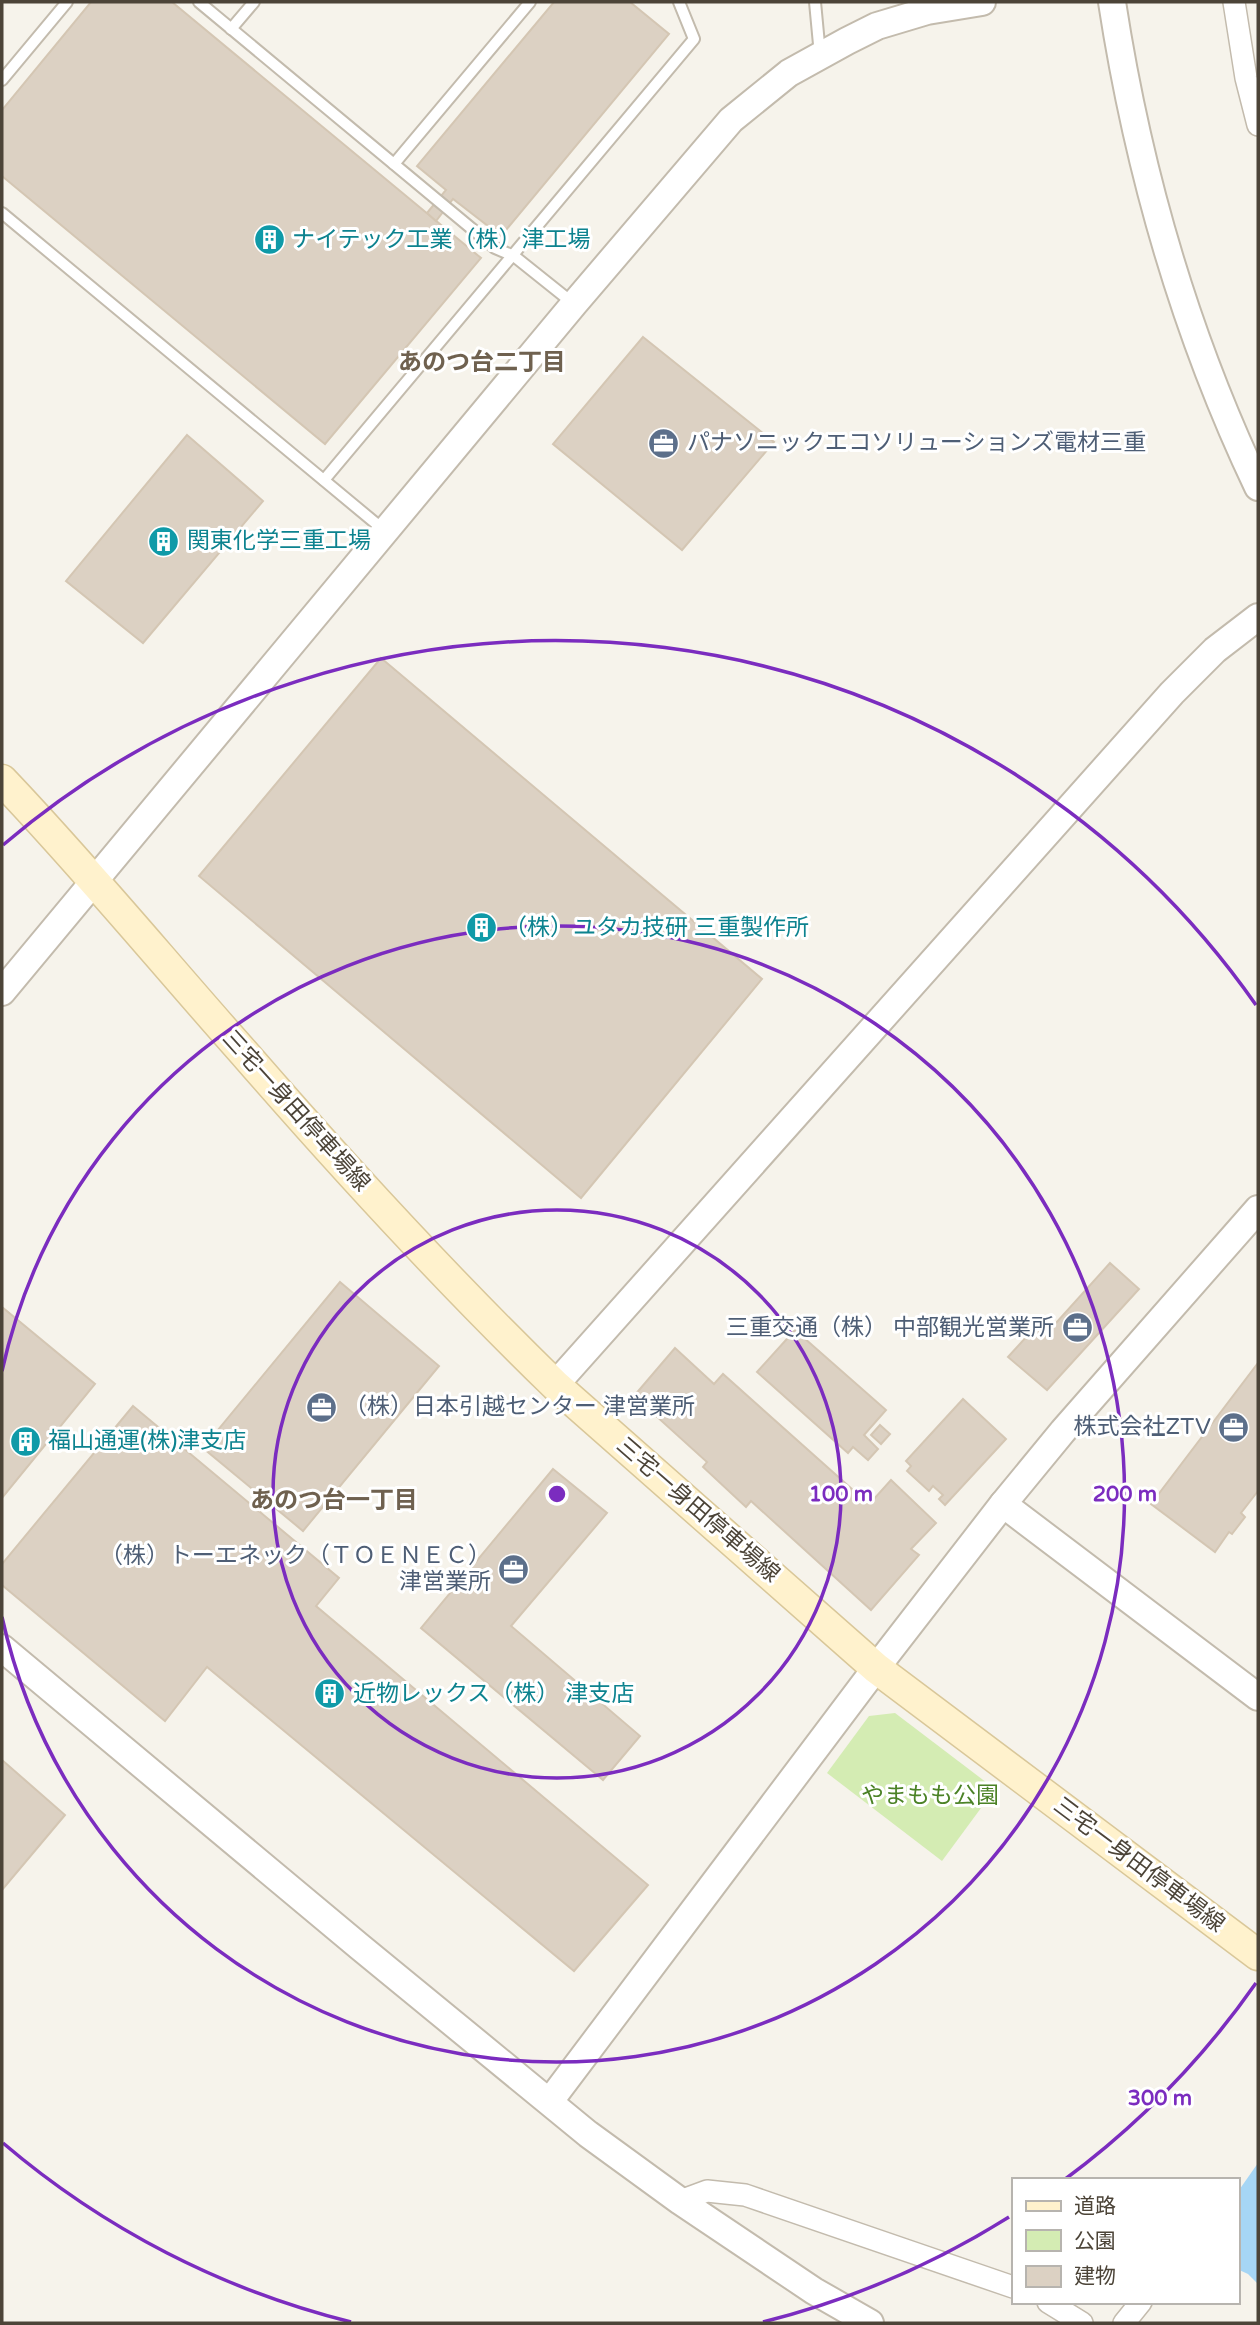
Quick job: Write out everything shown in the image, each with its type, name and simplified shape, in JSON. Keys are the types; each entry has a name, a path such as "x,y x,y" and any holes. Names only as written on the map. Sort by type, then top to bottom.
{"main road":[{"name":"三宅一身田停車場線","path":"2,780 95,881 322,1142 555,1385 876,1668 1258,1955"}],"street":[{"path":"2,992 574,304 731,120 789,72 877,26 927,11 982,2"},
{"path":"1112,2 1140,156 1167,249 1204,360 1258,487"},
{"path":"1234,2 1258,125"},
{"path":"555,1385 1172,693 1215,650 1258,617"},
{"path":"550,2101 1003,1504 1063,1432 1253,1224"},
{"path":"1003,1504 1258,1697"},
{"path":"2,1648 360,1947 615,2155 680,2202 814,2291 870,2323"},
{"path":"680,2202 707,2191 745,2195 1012,2287"},
{"path":"1051,2304 1082,2323"},
{"path":"1124,2323 1139,2304"}],"lane":[{"path":"2,80 67,2"},
{"path":"199,2 495,248 513,256 574,304"},
{"path":"231,29 254,2"},
{"path":"394,164 530,2"},
{"path":"324,480 694,39 679,2"},
{"path":"815,2 820,55"},
{"path":"2,213 385,531"}],"green space":[{"name":"やまもも公園","path":"895,1713 995,1789 942,1861 827,1773 869,1716"}],"water":[{"path":"1258,2163 1258,2284 1239,2270 1239,2190"}],"building":[{"name":"ナイテック工業（株）津工場","path":"91,2 172,2 481,258 325,444 2,176 2,110"},
{"path":"554,2 630,2 669,34 501,236 453,199 436,221 427,213 446,190 417,166"},
{"name":"パナソニックエコソリューションズ電材三重","path":"643,337 774,442 682,550 553,444"},
{"name":"関東化学三重工場","path":"187,435 263,501 143,643 66,581"},
{"name":"（株）ユタカ技研 三重製作所","path":"381,658 762,979 581,1198 199,876"},
{"name":"三重交通（株） 中部観光営業所","path":"1110,1263 1139,1289 1047,1390 1008,1357 1038,1324 1047,1333"},
{"name":"（株）日本引越センター 津営業所","path":"340,1282 439,1366 303,1531 203,1448"},
{"name":"福山通運(株)津支店","path":"2,1307 95,1384 2,1498"},
{"path":"795,1330 886,1410 864,1435 878,1449 868,1460 853,1447 848,1453 757,1372"},
{"path":"675,1348 714,1384 723,1374 862,1498 874,1499 891,1480 936,1523 911,1549 919,1555 871,1610 751,1501 746,1507 703,1467 707,1462 634,1396"},
{"name":"株式会社ZTV","path":"1258,1363 1258,1491 1241,1513 1245,1517 1232,1534 1229,1532 1215,1552 1151,1504"},
{"path":"963,1399 1006,1439 945,1505 939,1499 943,1495 933,1486 929,1491 907,1471 911,1466 906,1461"},
{"name":"近物レックス（株） 津支店","path":"133,1406 339,1578 316,1606 648,1885 574,1971 207,1667 165,1721 2,1585 2,1564"},
{"path":"880,1425 890,1434 881,1444 871,1435"},
{"name":"（株）トーエネック（ＴＯＥＮＥＣ） 津営業所","path":"553,1469 607,1513 511,1626 640,1736 603,1780 421,1628"},
{"path":"2,1760 65,1815 2,1890"}],"place":[{"name":"ナイテック工業（株）津工場","path":"269,240"},
{"name":"パナソニックエコソリューションズ電材三重","path":"664,443"},
{"name":"関東化学三重工場","path":"164,541"},
{"name":"（株）ユタカ技研 三重製作所","path":"481,928"},
{"name":"三重交通（株） 中部観光営業所","path":"1077,1328"},
{"name":"（株）日本引越センター 津営業所","path":"321,1407"},
{"name":"株式会社ZTV","path":"1234,1427"},
{"name":"福山通運(株)津支店","path":"25,1441"},
{"name":"（株）トーエネック（ＴＯＥＮＥＣ） 津営業所","path":"514,1569"},
{"name":"近物レックス（株） 津支店","path":"330,1694"}],"district":[{"name":"あのつ台二丁目","path":"482,362"},
{"name":"あのつ台一丁目","path":"334,1500"}]}
